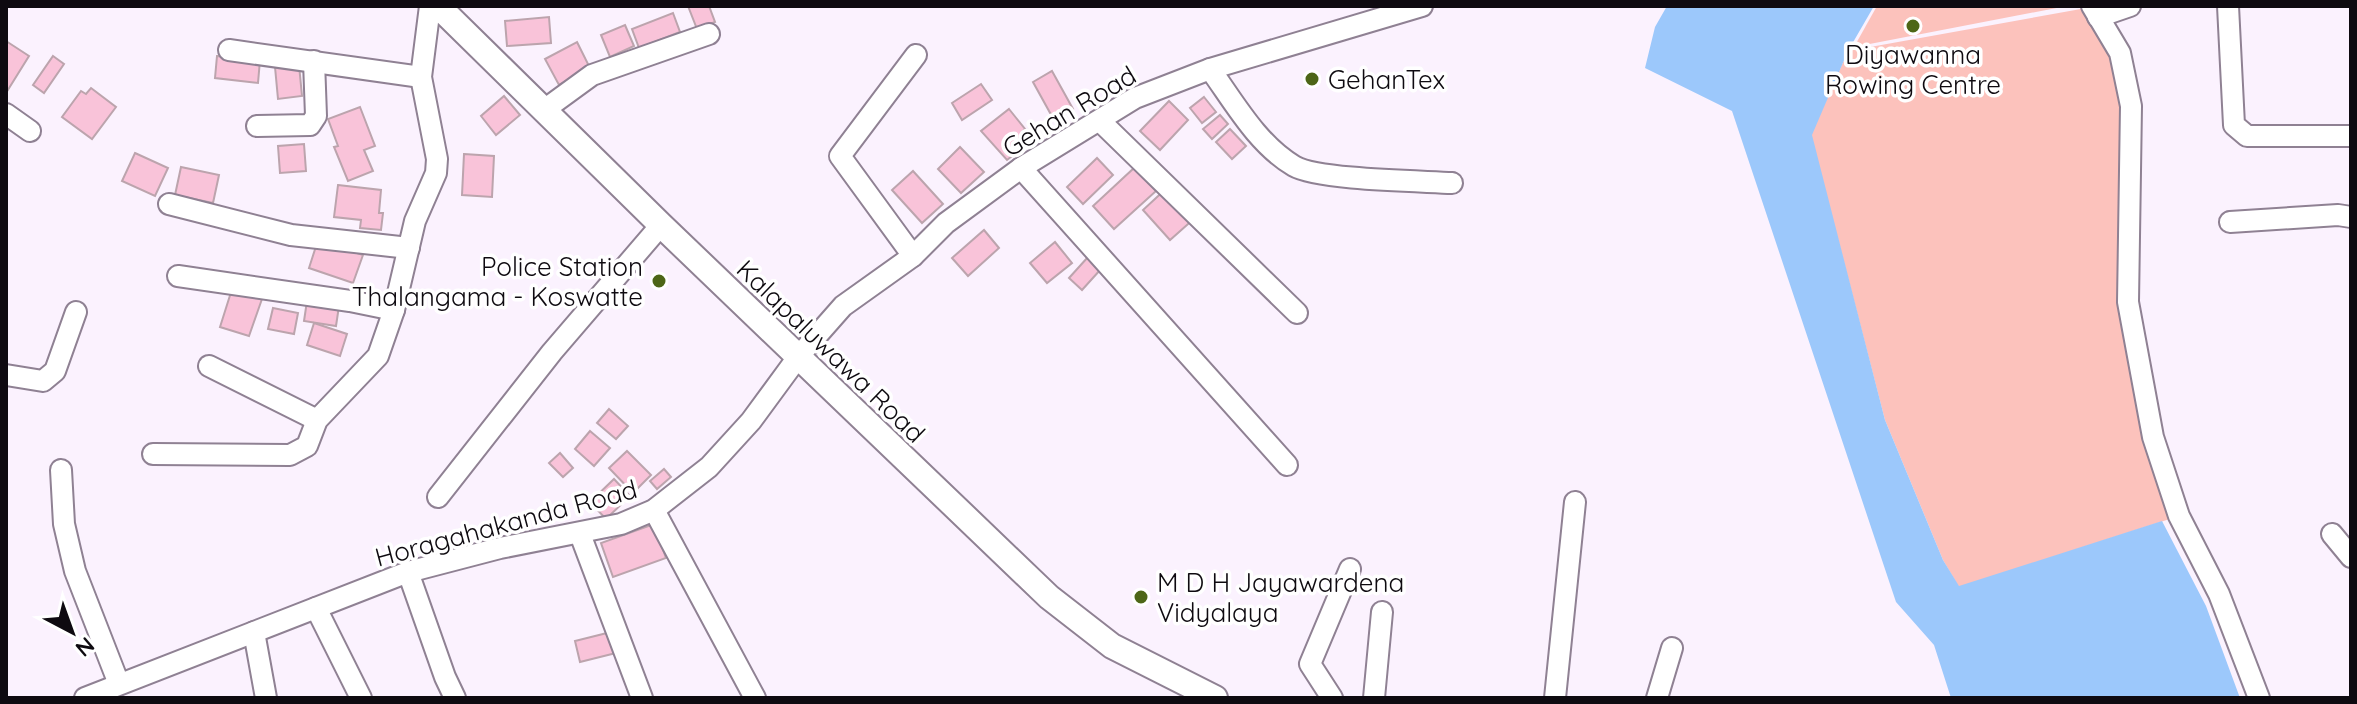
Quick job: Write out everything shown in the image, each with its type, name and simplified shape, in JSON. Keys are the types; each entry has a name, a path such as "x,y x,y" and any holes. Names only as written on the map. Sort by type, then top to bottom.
{"main road":[{"name":"Kalapaluwawa Road","path":"438,6 1049,597 1112,646 1215,698"}],"street":[{"path":"153,454 290,455 307,446 317,420 378,356 394,310 415,221 436,173 437,159 421,77 430,6"},
{"name":"Gehan Road","path":"798,357 843,306 913,256 946,223 1021,168 1135,98 1210,69 1422,6"},
{"path":"2130,6 2095,11 2120,53 2131,106 2128,302 2153,437 2179,516 2219,594 2259,698"},
{"path":"2228,6 2234,125 2247,136 2351,136"},
{"path":"544,110 592,75 709,34"},
{"path":"229,50 421,77"},
{"path":"913,256 840,156 916,55"},
{"path":"257,126 310,125 316,116 314,61"},
{"path":"1210,69 1259,137 1295,167 1323,174 1452,183"},
{"path":"6,114 30,131"},
{"path":"1100,121 1297,313"},
{"path":"1021,168 1287,465"},
{"path":"169,204 291,235 409,248"},
{"path":"2230,222 2338,215 2351,217"},
{"path":"438,497 552,352 661,225"},
{"path":"178,276 394,310"},
{"path":"6,375 43,381 55,371 76,312"},
{"name":"Horagahakanda Road","path":"85,698 408,572 500,548 621,524 654,510 709,467 767,402 798,357"},
{"path":"209,366 317,420"},
{"path":"61,470 64,524 75,571 119,684"},
{"path":"1555,698 1575,502"},
{"path":"654,510 755,698"},
{"path":"580,534 642,698"},
{"path":"2332,534 2351,557"},
{"path":"1332,698 1310,664 1350,569"},
{"path":"408,572 455,698"},
{"path":"316,608 361,698"},
{"path":"1374,698 1382,612"},
{"path":"254,632 266,698"},
{"path":"1657,698 1672,648"}],"shaded area":[{"name":"Diyawanna Rowing Centre","path":"1877,6 2067,6 1854,47"},
{"path":"2092,7 2120,53 2128,302 2179,516 1959,587 1943,560 1885,420 1811,135 1848,51"}],"water":[{"path":"1667,6 1874,6 1848,51 1812,135 1885,420 1943,560 1959,586 2162,521 2206,606 2240,698 1951,698 1934,645 1896,602 1732,111 1645,68 1655,27"}],"building":[{"path":"688,6 709,6 715,22 697,29"},
{"path":"673,13 680,32 639,48 632,29"},
{"path":"549,17 551,43 507,46 505,21"},
{"path":"625,25 634,46 610,57 601,35"},
{"path":"6,41 29,56 6,93"},
{"path":"577,42 590,68 559,85 545,59"},
{"path":"53,56 64,64 44,93 33,85"},
{"path":"217,56 260,60 258,83 215,78"},
{"path":"299,65 302,96 278,99 275,67"},
{"path":"1052,71 1073,109 1054,120 1033,82"},
{"path":"981,84 992,100 962,120 952,103"},
{"path":"91,88 116,107 92,139 62,117 81,91 86,94"},
{"path":"504,96 520,115 496,135 481,116"},
{"path":"1204,97 1216,112 1202,123 1190,108"},
{"path":"1169,101 1188,120 1160,150 1140,131"},
{"path":"360,107 375,146 364,150 373,171 348,181 334,147 338,146 328,119"},
{"path":"1009,109 1025,129 1022,132 1030,142 1007,160 981,131"},
{"path":"1220,115 1228,124 1212,139 1203,129"},
{"path":"1230,129 1246,146 1232,159 1216,142"},
{"path":"304,144 306,171 280,173 278,146"},
{"path":"960,147 984,172 961,193 938,169"},
{"path":"135,153 168,168 155,196 122,181"},
{"path":"464,154 494,156 492,197 462,195"},
{"path":"1097,158 1113,175 1083,204 1067,187"},
{"path":"181,167 219,175 213,203 175,195"},
{"path":"1134,168 1156,191 1114,229 1093,206"},
{"path":"913,171 943,204 922,223 892,190"},
{"path":"338,185 381,190 381,230 360,228 361,220 334,217"},
{"path":"1169,186 1196,217 1170,240 1143,210"},
{"path":"984,230 999,248 968,276 952,258"},
{"path":"318,240 363,255 353,283 309,268"},
{"path":"1055,242 1072,263 1047,283 1030,263"},
{"path":"1088,257 1101,269 1082,290 1069,278"},
{"path":"232,289 262,299 249,336 220,327"},
{"path":"307,301 339,306 336,326 304,321"},
{"path":"273,308 298,313 294,334 268,329"},
{"path":"314,323 347,334 340,356 307,345"},
{"path":"609,409 628,426 616,439 597,423"},
{"path":"590,431 610,448 594,466 575,449"},
{"path":"627,451 651,475 633,493 609,468"},
{"path":"560,453 573,468 563,477 549,463"},
{"path":"664,469 671,477 657,489 650,481"},
{"path":"614,479 630,496 606,519 590,502"},
{"path":"654,524 666,558 613,577 601,543"},
{"path":"611,632 616,653 580,662 575,641"}],"place":[{"name":"Diyawanna Rowing Centre","path":"1913,26"},
{"name":"GehanTex","path":"1312,79"},
{"name":"Police Station Thalangama - Koswatte","path":"659,281"},
{"name":"M D H Jayawardena Vidyalaya","path":"1141,597"}]}
